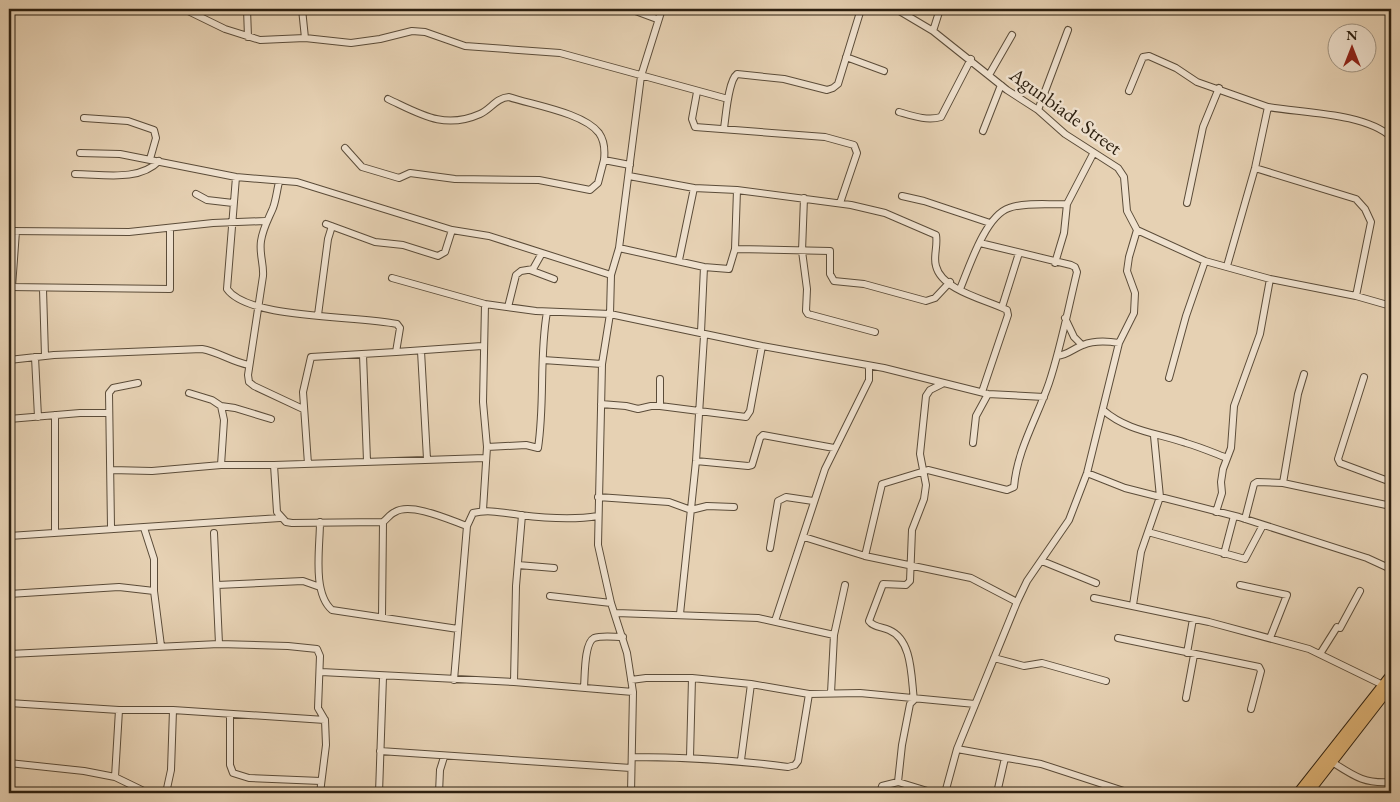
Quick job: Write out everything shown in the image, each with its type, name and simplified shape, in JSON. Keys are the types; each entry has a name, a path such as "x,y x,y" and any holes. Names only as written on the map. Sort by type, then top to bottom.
{"highway":[{"path":"1308,793 1387,685 1391,674"},
{"path":"1298,793 1387,685"}],"street":[{"path":"184,9 248,38 260,40 305,38 351,43 380,39 412,31 425,32 465,46 560,53 728,99"},
{"path":"247,9 248,38"},
{"path":"302,9 305,38"},
{"path":"630,9 657,19"},
{"path":"631,793 633,692 627,653 612,603 598,545 602,364 610,314 611,275 619,248 642,76 657,19 662,9"},
{"path":"724,128 728,99 734,77 742,74 784,79 827,90 838,84 861,9"},
{"name":"Agunbiade Street","path":"896,9 933,31 971,59 1001,85 1038,110 1065,134 1093,154 1118,168 1124,176 1127,211 1138,230"},
{"path":"933,31 940,9"},
{"path":"1038,110 1068,30"},
{"path":"990,75 1012,36"},
{"path":"1129,91 1143,57 1149,56 1176,68 1197,82 1219,88 1268,107 1336,116 1377,126 1391,137"},
{"path":"846,57 884,71"},
{"path":"899,112 926,118 941,117 971,59"},
{"path":"983,130 1001,85"},
{"path":"1187,203 1203,127 1219,88"},
{"path":"697,92 693,125 825,138 854,145 857,153 840,203"},
{"path":"345,148 362,167 399,178 410,173 455,179 538,180 590,190 598,182 605,149 600,134 582,119 509,97 502,97 480,114 448,122 429,118 388,99"},
{"path":"1227,266 1255,168 1268,107"},
{"path":"84,118 128,122 154,130 156,138 150,159"},
{"path":"80,153 120,154 236,177 297,182 452,230 488,236 611,275"},
{"path":"1055,263 1064,233 1067,204 1093,154"},
{"path":"604,160 630,165"},
{"path":"75,174 128,175 146,172 159,161"},
{"path":"1255,168 1356,199 1365,208 1371,222 1356,296"},
{"path":"629,176 694,188 737,190 840,203 884,213 936,235 935,264 938,274 972,298 1002,307 1007,310 1008,315 985,393 976,416 972,443"},
{"path":"236,177 227,289 231,295 259,306 301,316 318,314 375,319 397,324 400,328 396,352"},
{"path":"279,182 273,208 265,221 260,254 264,267 248,382 303,408"},
{"path":"679,260 694,188"},
{"path":"619,248 704,267 729,269 735,248 737,190"},
{"path":"196,194 207,200 233,203"},
{"path":"902,196 990,222"},
{"path":"804,198 802,251 807,289 806,311 808,314 875,332"},
{"path":"960,289 990,222 1009,208 1067,204"},
{"path":"170,228 170,289 43,289 10,287 12,231 101,233 265,221"},
{"path":"318,314 329,225 375,242 403,244 438,256 445,252 452,230"},
{"path":"945,793 957,749 1017,602 1028,581 1073,512 1087,473 1119,343 1134,313 1135,293 1127,271 1129,257 1138,230 1205,260 1270,279 1356,296 1391,306"},
{"path":"865,556 882,484 898,478 915,475 924,470 1008,490 1014,488 1022,446 1044,397 1058,356 1077,272 1075,267 1070,265 1055,263 980,243"},
{"path":"735,248 830,251 830,274 834,281 864,284 926,301 935,298 950,282"},
{"path":"530,270 533,269 542,253"},
{"path":"1002,307 1019,253"},
{"path":"1169,378 1186,316 1205,260"},
{"path":"680,614 696,461 704,336 702,332 704,267"},
{"path":"508,307 516,275 521,271 530,270 554,279"},
{"path":"392,278 485,304 546,312 610,314 762,346 869,367 884,368 942,384 985,393 1044,397"},
{"path":"1216,512 1222,493 1221,482 1231,448 1234,406 1260,334 1270,279"},
{"path":"43,289 45,356"},
{"path":"483,510 487,447 482,346 485,304"},
{"path":"487,447 526,444 538,448 542,408 542,335 546,312"},
{"path":"1066,318 1074,337 1082,345"},
{"path":"1058,356 1064,355 1082,345 1102,341 1119,343"},
{"path":"308,464 303,392 312,357 482,346"},
{"path":"601,404 638,409 660,406 699,412 749,416 762,346"},
{"path":"9,360 45,356 202,349 221,354 234,362 249,365"},
{"path":"421,351 427,459"},
{"path":"363,355 367,461"},
{"path":"35,357 38,417"},
{"path":"543,360 602,364"},
{"path":"775,622 786,580 804,537 813,501 834,448 868,380 869,367"},
{"path":"1282,483 1298,394 1304,374"},
{"path":"1364,377 1338,459 1340,463 1390,481 1391,473"},
{"path":"660,379 660,406"},
{"path":"111,527 108,413 110,390 138,383"},
{"path":"914,700 909,660 904,642 890,630 872,625 869,620 883,584 908,584 911,565 912,530 924,499 924,470 920,454 926,396 930,390 942,384"},
{"path":"189,393 212,400 221,406 235,408 271,420"},
{"path":"221,406 224,420 221,465"},
{"path":"1102,410 1113,419 1154,436 1185,442 1227,458"},
{"path":"9,419 108,413"},
{"path":"55,415 55,532"},
{"path":"696,461 752,465 760,438 763,435 834,448"},
{"path":"486,436 501,446"},
{"path":"1133,605 1141,552 1160,497 1154,436"},
{"path":"111,470 152,471 221,465 485,458"},
{"path":"274,465 275,507 280,518"},
{"path":"1087,473 1160,497 1245,519 1367,558 1391,569"},
{"path":"1245,519 1254,484 1257,482 1282,483 1391,506"},
{"path":"598,497 669,502 691,510 707,506 734,507"},
{"path":"770,548 778,501 786,497 813,501"},
{"path":"9,536 111,527 144,528 280,518 292,523 383,522 396,511 412,509 434,514 467,526"},
{"path":"454,680 467,526 473,513 483,510 522,515 585,518 598,516"},
{"path":"514,682 518,565 522,515"},
{"path":"1224,554 1234,516"},
{"path":"320,522 320,587 324,601 332,610 382,616 458,630"},
{"path":"382,616 383,522"},
{"path":"1148,532 1224,554 1245,558 1263,525"},
{"path":"144,528 154,559 154,591 161,646"},
{"path":"214,533 218,585 219,644"},
{"path":"804,537 865,556 971,578 1017,602"},
{"path":"1042,561 1096,583"},
{"path":"518,565 554,568"},
{"path":"218,585 303,581 320,587"},
{"path":"831,693 834,635 845,585"},
{"path":"1240,585 1287,595 1270,638"},
{"path":"9,594 119,588 154,591"},
{"path":"1320,654 1337,627 1340,628 1360,592"},
{"path":"550,596 612,603"},
{"path":"1094,598 1133,605 1270,638 1320,654 1387,685"},
{"path":"616,613 758,618 834,635"},
{"path":"1186,698 1193,619"},
{"path":"584,687 587,644 593,638 622,637"},
{"path":"1118,638 1259,667 1261,671 1251,709"},
{"path":"9,654 219,644 288,646 317,650 320,656 321,672 318,708 325,720 325,765 320,793"},
{"path":"994,658 1024,666 1042,663 1106,681"},
{"path":"321,672 383,677 514,682 633,692"},
{"path":"379,793 383,677"},
{"path":"631,680 646,678 692,678 751,684 809,694 860,693 914,700 975,704"},
{"path":"690,757 692,678"},
{"path":"741,760 751,684"},
{"path":"632,757 690,757 741,760 788,767 795,765 798,761 809,694"},
{"path":"898,782 903,736 910,704 914,700"},
{"path":"9,702 119,710 173,710 325,720"},
{"path":"115,777 119,710"},
{"path":"166,793 171,770 173,710"},
{"path":"230,715 230,765 233,773 249,778 321,781"},
{"path":"957,749 1041,764 1130,793"},
{"path":"380,751 444,757 632,768"},
{"path":"438,793 440,770 444,757"},
{"path":"997,793 1005,758"},
{"path":"1332,762 1357,778 1372,784 1391,782"},
{"path":"9,763 84,771 115,777 148,793"},
{"path":"880,793 882,786 898,782 934,793"}]}
